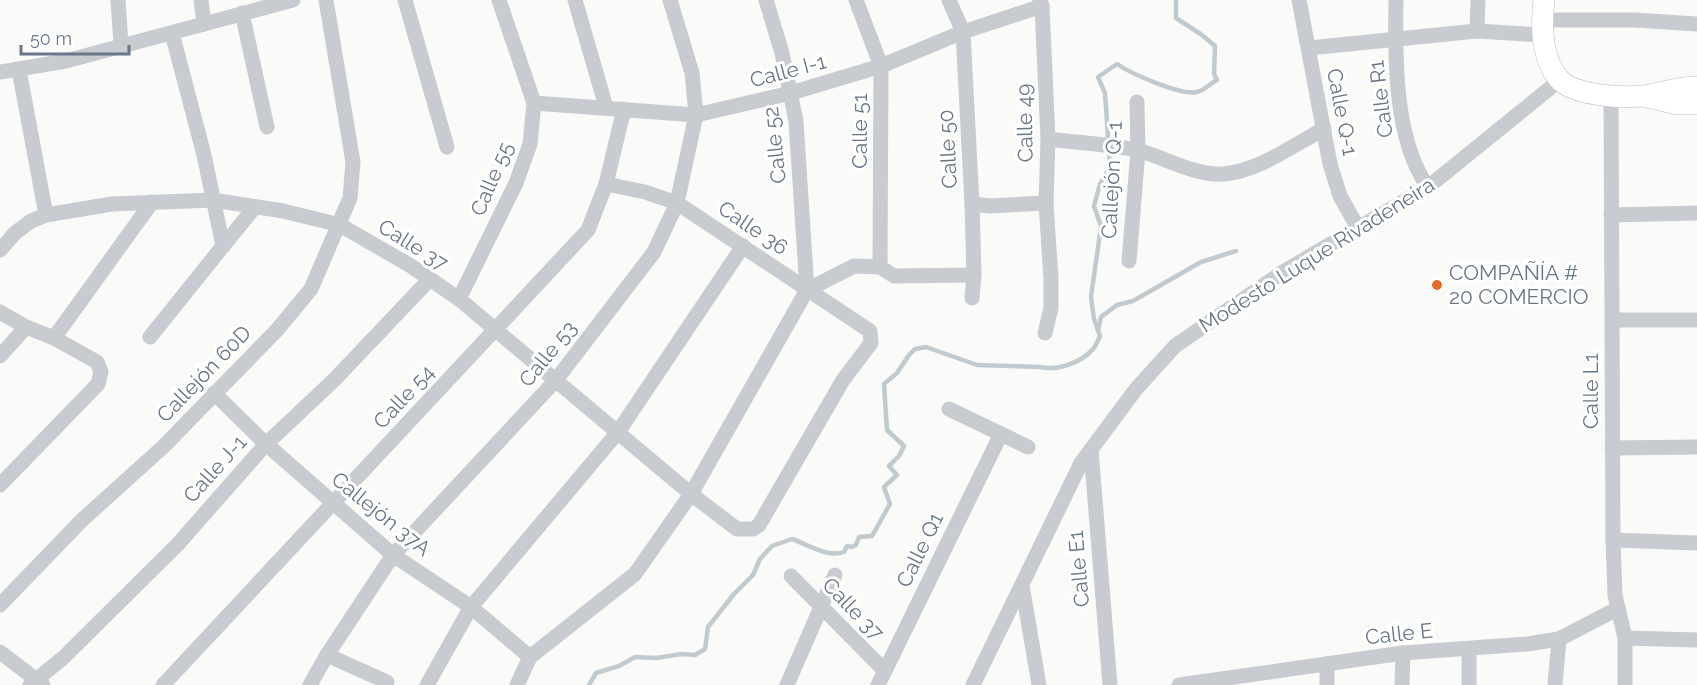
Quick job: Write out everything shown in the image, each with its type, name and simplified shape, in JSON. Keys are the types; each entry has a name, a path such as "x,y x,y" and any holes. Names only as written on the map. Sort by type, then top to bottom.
{"street":[{"path":"118,0 121,45"},
{"path":"201,0 204,24"},
{"path":"0,72 66,60 172,33 276,2 293,0"},
{"name":"Callejón 60D","path":"0,605 81,521 164,446 294,312 311,289 350,198 353,162 326,0"},
{"path":"405,0 447,147"},
{"name":"Calle 55","path":"459,299 516,183 530,144 534,104 500,0"},
{"path":"575,0 606,107"},
{"name":"Calle 53","path":"310,685 327,655 393,555 556,380 654,252 677,203 696,115 692,73 670,0"},
{"name":"Calle 52","path":"766,0 782,53 796,121 807,290"},
{"name":"Calle 51","path":"856,0 881,66 880,267"},
{"name":"Calle 50","path":"949,0 963,32 972,204 974,275 972,298"},
{"name":"Calle Q-1","path":"1299,0 1330,164 1340,196 1358,228"},
{"name":"Calle R1","path":"1396,0 1395,38 1402,120 1409,154 1418,174 1428,187"},
{"path":"1477,31 1478,0"},
{"name":"Calle I-1","path":"534,104 606,107 696,115 790,93 881,66 1041,3"},
{"name":"Calle 49","path":"1041,3 1048,139 1046,203 1051,308 1045,333"},
{"path":"242,13 267,127"},
{"path":"1309,48 1477,31 1543,18 1697,24"},
{"path":"1543,18 1548,60 1560,80 1583,92 1611,96 1644,96 1678,104 1697,104"},
{"path":"172,33 204,155 223,246"},
{"path":"19,70 46,215"},
{"name":"Modesto Luque Rivadeneira","path":"973,685 1082,463 1136,389 1175,346 1283,272 1428,187 1560,80"},
{"path":"1644,96 1678,87 1697,87"},
{"name":"Calle L1","path":"1611,96 1613,540 1615,595 1625,638 1624,685"},
{"name":"Callejón Q-1","path":"1129,261 1138,151 1137,102"},
{"name":"Calle 54","path":"163,685 588,230 606,184 624,109"},
{"path":"1048,139 1138,151 1201,171 1221,174 1243,170 1324,129"},
{"name":"Calle 36","path":"606,184 645,192 677,203 868,328 872,336 871,343 843,380 759,525 753,529 737,529"},
{"name":"Calle 37","path":"0,250 15,233 31,221 46,215 112,204 213,200 340,225 411,266 459,299 691,494 737,529"},
{"path":"54,338 152,202"},
{"path":"972,204 990,206 1046,203"},
{"path":"150,337 255,207"},
{"path":"1611,215 1697,213"},
{"path":"427,685 471,607 618,432 742,246"},
{"path":"517,685 530,657 635,574 691,494 807,290 855,266 880,267 894,276 974,275"},
{"name":"Calle J-1","path":"36,684 178,543 266,444 334,380 430,279"},
{"path":"0,312 97,362 101,372 98,384 0,485"},
{"path":"1612,320 1697,320"},
{"path":"0,356 26,327"},
{"name":"Callejón 37A","path":"214,393 266,444 393,555 471,607 530,657"},
{"path":"949,409 1028,447"},
{"name":"Calle Q1","path":"881,678 1000,434"},
{"path":"1612,448 1697,447"},
{"name":"Calle E1","path":"1091,450 1110,685"},
{"path":"1613,540 1697,543"},
{"path":"787,685 835,574"},
{"name":"Calle 37","path":"791,576 821,606 881,678"},
{"path":"1022,585 1039,685"},
{"name":"Calle E","path":"1180,685 1256,680 1327,664 1403,653 1527,644 1559,639 1617,609"},
{"path":"1625,638 1697,640"},
{"path":"1555,685 1559,639"},
{"path":"1469,649 1469,685"},
{"path":"0,652 36,684"},
{"path":"1402,685 1403,653"},
{"path":"327,655 387,682"},
{"path":"1327,664 1327,685"}],"waterway":[{"path":"589,685 596,673 619,666 635,657 695,655 705,649 708,627 734,594 753,575 760,559 772,546 792,539 817,550 837,553 844,552 847,546 856,545 859,537 872,536 890,504 884,487 897,475 889,466 899,456 904,446 887,430 884,384 897,373 915,349 926,347 977,365 1054,368 1075,362 1094,348 1100,336 1094,319 1091,297 1101,226 1094,206 1100,184 1110,166 1105,93 1098,77 1117,64 1156,83 1180,91 1199,91 1217,80 1214,74 1215,46 1176,18 1176,0"},
{"path":"1098,330 1101,317 1117,305 1133,301 1201,262 1236,251"}],"place":[{"name":"COMPAÑÍA # 20 COMERCIO","path":"1437,285"}]}
